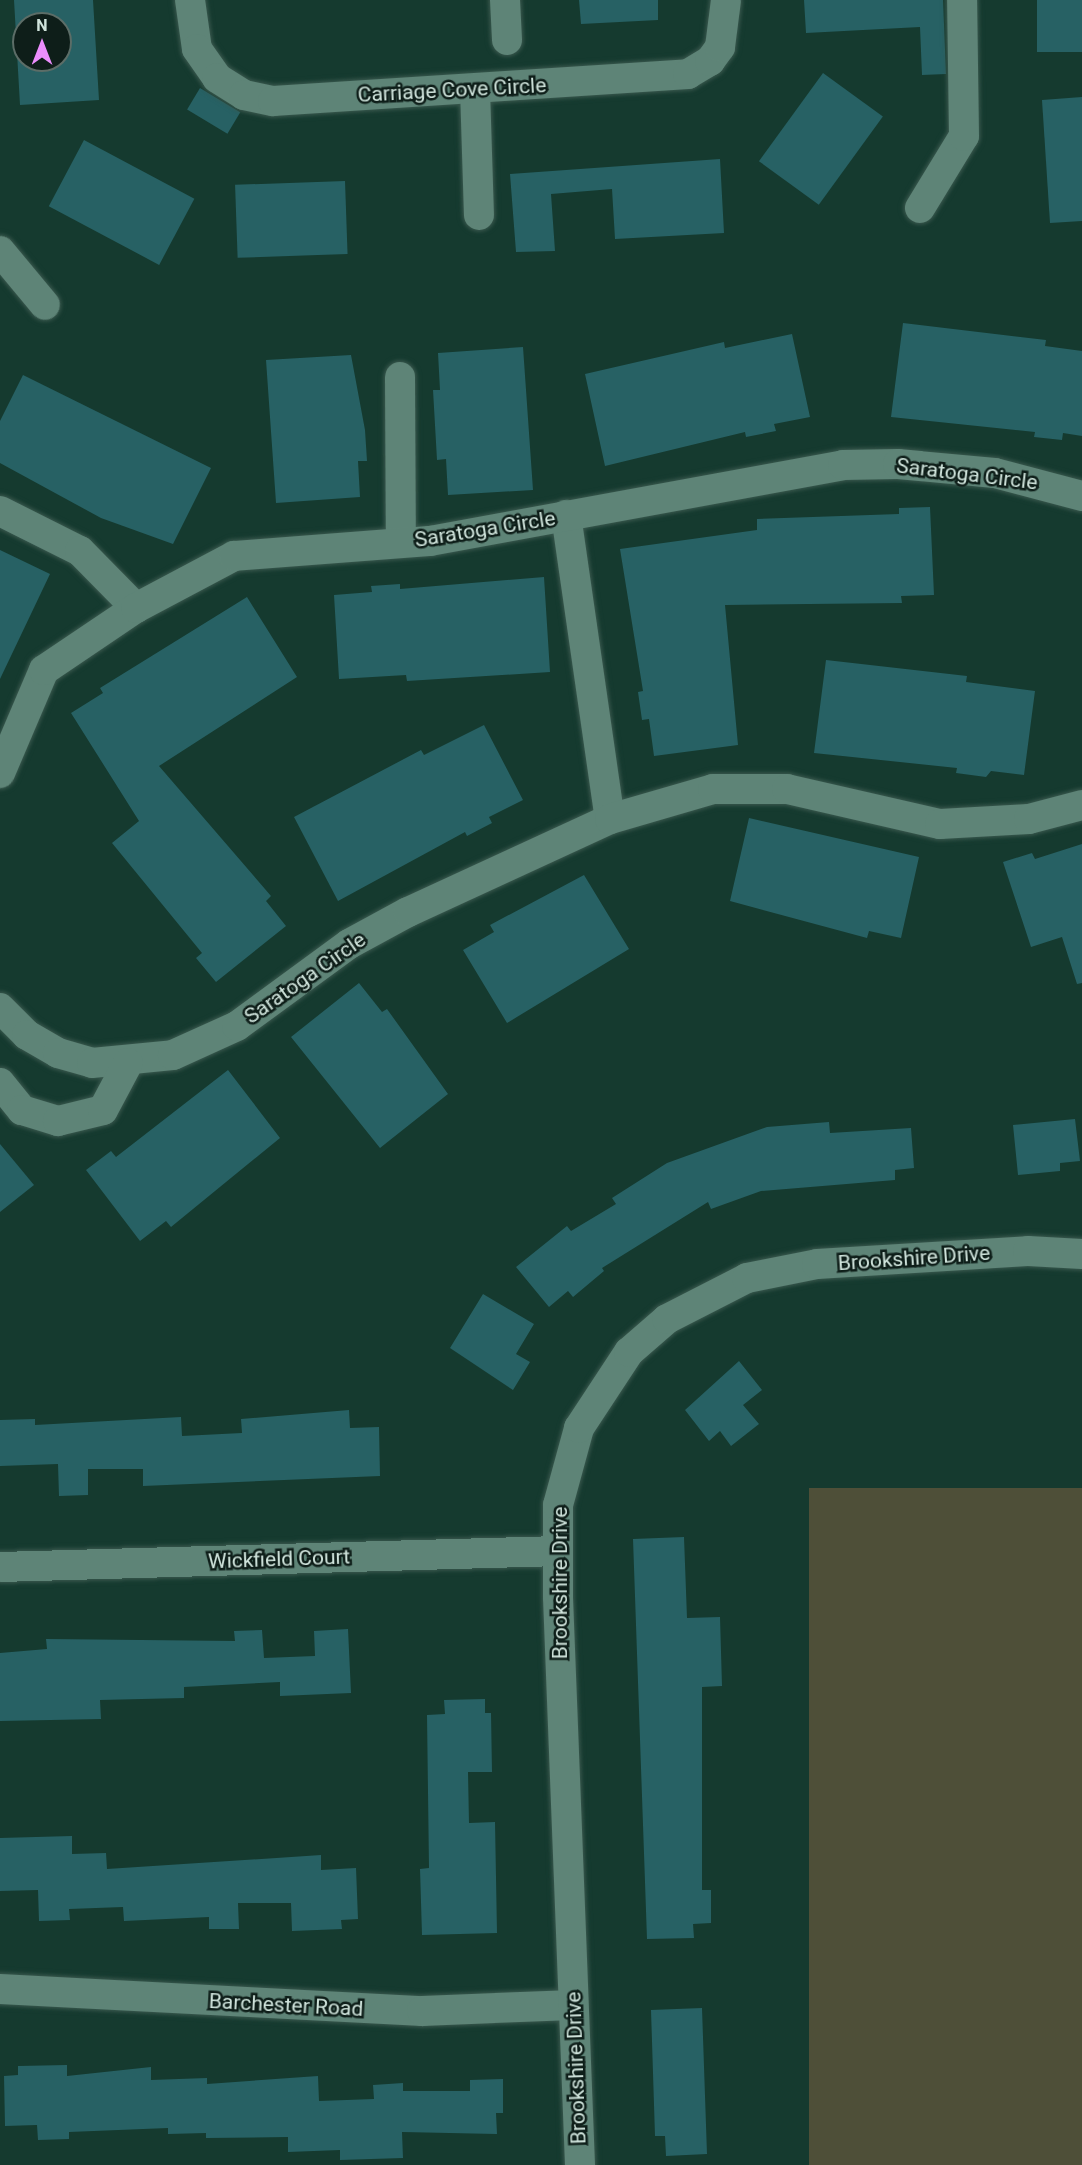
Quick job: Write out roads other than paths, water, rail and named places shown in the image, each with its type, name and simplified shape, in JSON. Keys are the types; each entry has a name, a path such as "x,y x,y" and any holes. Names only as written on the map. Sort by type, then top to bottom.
{"street":[{"name":"Carriage Cove Circle","path":"190,0 194,37 205,63 229,87 260,100 475,89 687,74 710,61 720,47 726,0"},
{"path":"505,0 507,40"},
{"path":"920,208 963,136 962,0"},
{"path":"475,89 479,215"},
{"path":"0,251 45,305"},
{"path":"400,377 401,542"},
{"name":"Saratoga Circle","path":"0,773 44,670 136,608 244,553 401,542 843,465 898,464 995,473 1082,496"},
{"path":"0,512 80,551 136,608"},
{"name":"Saratoga Circle","path":"566,515 610,819"},
{"name":"Saratoga Circle","path":"0,1008 27,1035 58,1053 92,1062 128,1063 212,1041 369,933 610,819 661,800 746,788 787,789 940,824 1029,819 1082,805"},
{"path":"0,1083 22,1110 58,1121 103,1110 128,1063"},
{"name":"Brookshire Drive","path":"580,2165 558,1505 566,1465 603,1384 667,1319 710,1293 747,1278 817,1264 1028,1251 1082,1254"},
{"name":"Wickfield Court","path":"0,1567 558,1551"},
{"name":"Barchester Road","path":"0,1989 360,2010 573,2005"}]}
